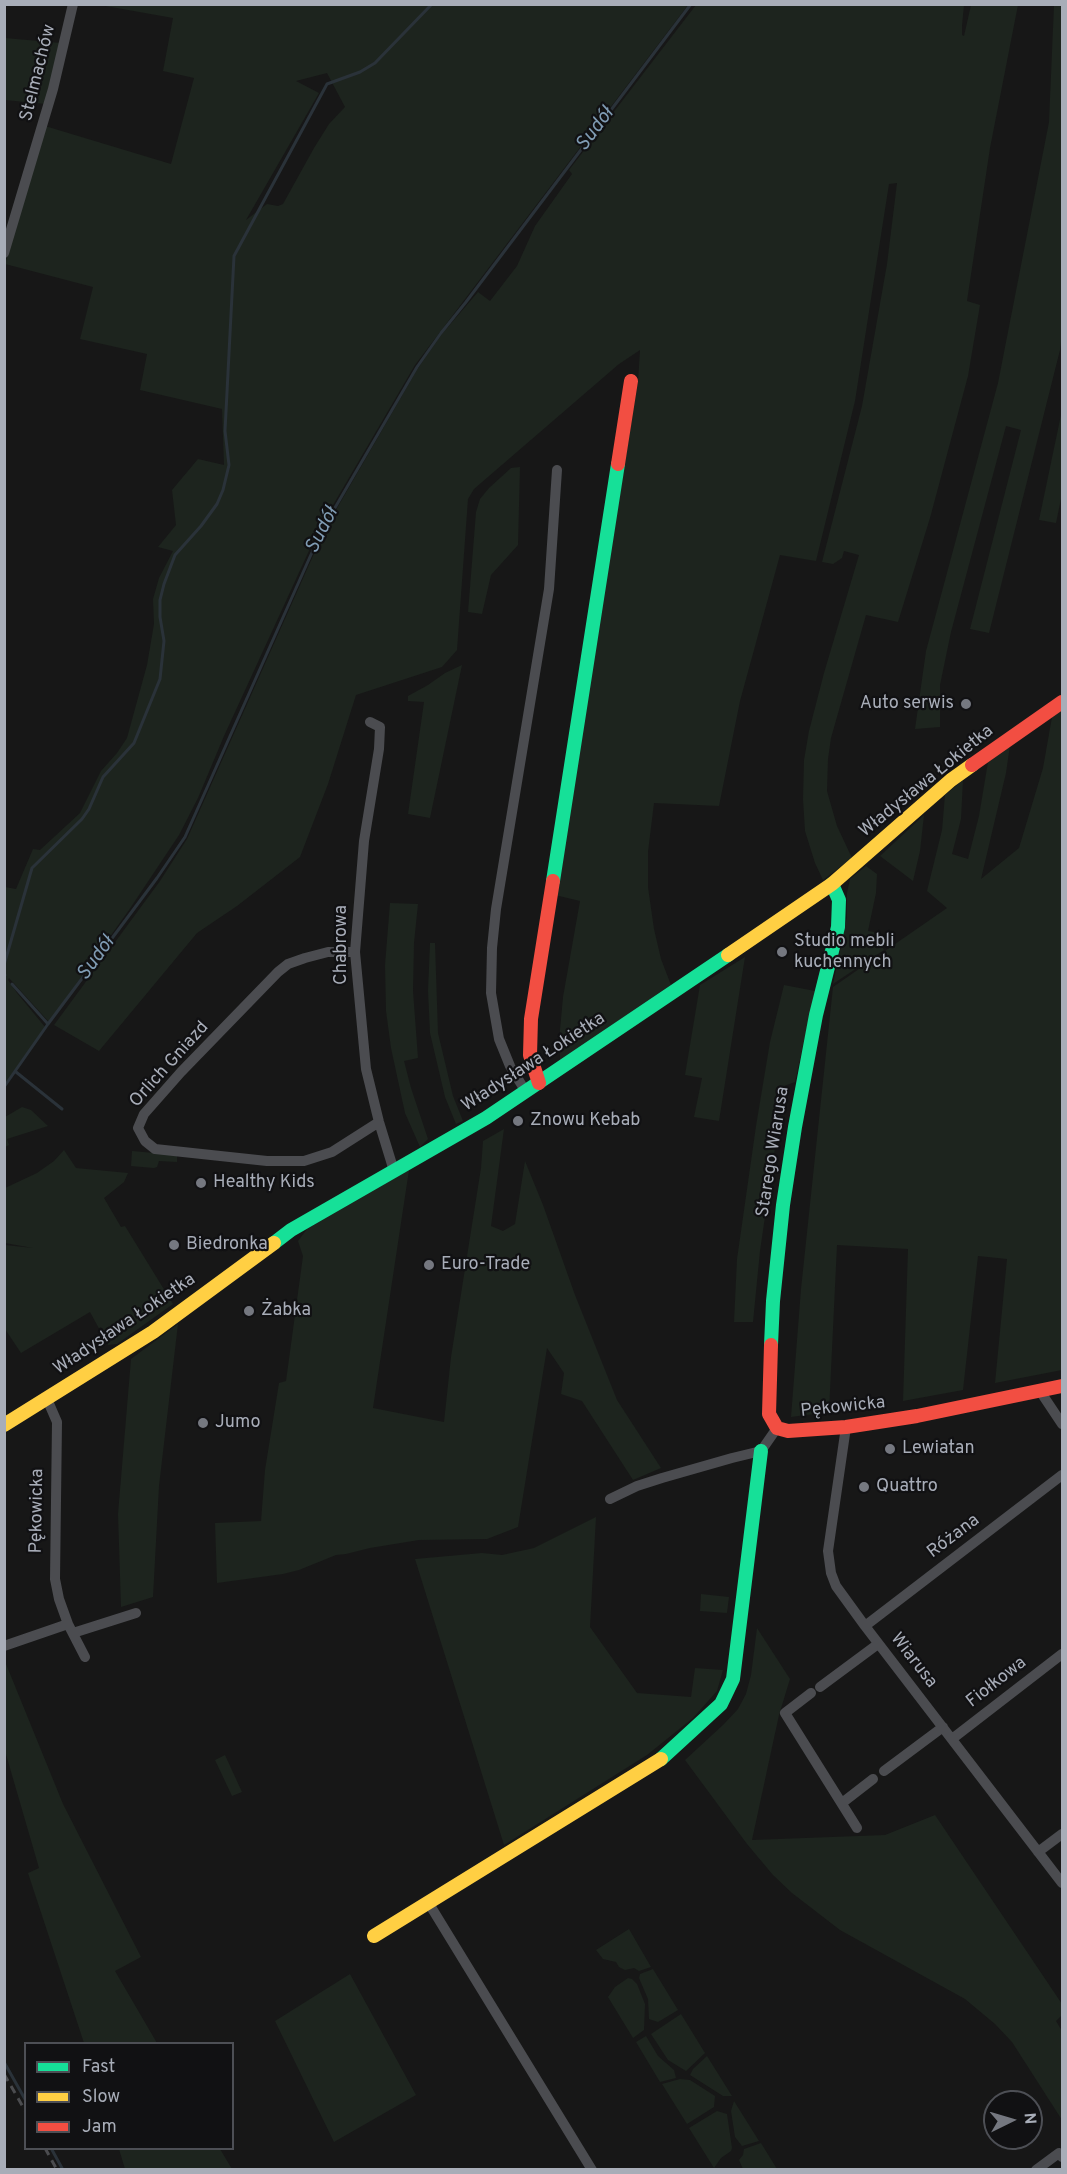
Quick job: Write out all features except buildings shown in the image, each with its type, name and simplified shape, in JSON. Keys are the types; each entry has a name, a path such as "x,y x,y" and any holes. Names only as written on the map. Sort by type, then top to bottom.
{"street":[{"name":"Stelmachów","path":"4,253 51,96 73,4"},
{"path":"538,1083 531,1055 531,1019 631,381"},
{"path":"526,1092 510,1066 499,1040 492,993 492,948 496,909 549,589 557,470"},
{"name":"Władysława Łokietka","path":"5,1423 153,1332 291,1230 476,1124 526,1092 832,884 951,780 1062,702"},
{"name":"Chabrowa","path":"370,722 380,727 379,749 364,841 355,952 366,1069 394,1170"},
{"name":"Starego Wiarusa","path":"777,1428 768,1414 775,1280 795,1127 816,1015 838,927 839,900 832,884"},
{"name":"Orlich Gniazd","path":"355,952 328,952 304,958 288,964 278,972 181,1072 144,1114 138,1128 145,1141 155,1149 267,1161 304,1161 332,1152 379,1122"},
{"name":"Pękowicka","path":"761,1452 777,1428 788,1431 883,1422 1062,1386"},
{"path":"1040,1391 1062,1425"},
{"name":"Pękowicka","path":"47,1399 57,1422 55,1579 59,1599 70,1628 85,1658"},
{"name":"Wiarusa","path":"846,1427 828,1558 836,1586 1062,1883"},
{"path":"374,1935 644,1771 662,1758 721,1704 733,1679 736,1665 761,1452 662,1478 637,1486 610,1499"},
{"name":"Różana","path":"865,1626 1062,1475"},
{"path":"4,1646 136,1613"},
{"path":"857,1828 785,1713 878,1644"},
{"name":"Fiołkowa","path":"952,1739 1062,1654"},
{"path":"884,1771 943,1727"},
{"path":"842,1803 873,1779"},
{"path":"1038,1852 1062,1834"},
{"path":"428,1902 592,2169"},
{"path":"1036,2169 1059,2153 1062,2157"}],"shaded area":[{"path":"100,5 688,5 415,365 319,529 198,798 179,835 129,910 49,1022 9,978 8,980 17,993 45,1027 5,1084 5,887 16,889 33,849 40,850 80,813 101,771 127,738 147,665 154,624 153,599 159,578 173,551 158,547 176,525 172,490 198,459 224,465 222,409 140,390 147,354 80,339 93,287 5,264 45,126 171,164 194,78 163,71 173,18","holes":["327,73 345,107 329,124 283,204 278,206 267,204 246,220 319,93 296,81"]},
{"path":"696,5 964,5 962,35 964,36 971,5 1018,5 990,148 967,301 980,305 968,376 930,518 898,622 866,615 831,738 827,791 837,826 852,858 823,880 805,831 804,760 824,673 859,555 844,551 842,558 833,564 822,562 862,406 887,264 897,183 889,184 855,401 816,561 780,555 740,701 719,806 654,803 648,852 648,887 661,959 671,985 560,1061 563,997 580,901 555,895 638,382 640,350 619,364 474,489 468,499 457,650 442,667 356,695 328,784 300,857 237,906 197,933 99,1051 54,1025 160,881 187,839 325,529 418,368 442,334 478,292 490,301 517,266 535,226 572,174 569,170"},
{"path":"1054,5 1062,5 1062,334 1060,350 989,633 970,629 1021,430 1006,426 951,632 940,685 940,727 915,729 926,651 998,383 1049,122"},
{"path":"5,38 61,43 46,104 5,100"},
{"path":"1062,410 1062,494 1056,523 1039,520"},
{"path":"520,467 518,545 491,575 482,614 468,612 476,512 480,499 511,468"},
{"path":"462,665 430,818 408,814 424,702 408,701 408,696"},
{"path":"1062,710 1062,1370 995,1383 1007,1259 978,1256 963,1390 903,1401 908,1249 837,1245 829,1412 791,1417 801,1289 833,987 947,908 927,891 942,830 945,795 963,780 961,819 952,854 968,859 979,816 988,762 1010,745 1006,773 981,879 1019,848 1043,768 1052,717"},
{"path":"924,815 920,851 913,881 880,856"},
{"path":"866,866 877,874 876,893 868,931 874,932 884,950 833,984 847,917 847,893 850,879"},
{"path":"390,903 418,904 413,991 418,1058 404,1061 428,1139 420,1147 405,1113 391,1048 386,1011 385,965"},
{"path":"430,943 435,943 438,1033 453,1096 463,1121 456,1124 445,1097 430,1033 428,991"},
{"path":"745,957 719,1121 694,1117 702,1078 685,1075 700,985"},
{"path":"784,985 815,991 795,1082 784,1086 760,1251 753,1322 734,1322 737,1259 756,1126 770,1042"},
{"path":"22,1107 31,1110 48,1126 7,1139 9,1145 5,1147 5,1117"},
{"path":"504,1129 491,1226 503,1231 515,1224 525,1161 617,1400 661,1468 633,1480 582,1401 561,1394 564,1373 547,1348 518,1527 487,1539 419,1540 370,1548 336,1555 283,1574 217,1583 215,1523 261,1521 265,1470 279,1383 286,1381 303,1256 298,1241 307,1229 409,1170 373,1408 444,1422 451,1357 481,1168 483,1141"},
{"path":"64,1150 76,1168 128,1173 124,1182 104,1198 121,1227 125,1226 173,1304 117,1344 108,1345 90,1312 21,1353 5,1329 5,1245 33,1248 5,1243 5,1188 37,1173 54,1161"},
{"path":"132,1151 177,1155 177,1162 159,1161 157,1167 154,1168 131,1166"},
{"path":"178,1324 159,1486 153,1597 121,1607 118,1514 131,1359"},
{"path":"596,1517 590,1627 637,1693 691,1697 695,1668 723,1670 717,1691 693,1718 647,1755 504,1845 415,1559 482,1553 502,1555 534,1548"},
{"path":"701,1594 729,1597 727,1613 700,1611"},
{"path":"757,1628 790,1679 779,1715 752,1840 885,1835 935,1815 1062,2004 1062,2015 1056,2021 1062,2031 1062,2120 1012,2042 995,2024 965,1999 840,1930 792,1893 773,1875 747,1844 685,1760 738,1709 746,1694 751,1675"},
{"path":"4,1659 63,1804 141,1957 115,1971 156,2042 84,2042 28,1873 39,1868 5,1751"},
{"path":"225,1755 242,1792 232,1796 215,1760"},
{"path":"629,1929 651,1967 639,1971 634,1968 625,1970 616,1962 603,1959 596,1950"},
{"path":"653,1969 678,2010 658,2022 649,2019 648,1999 639,1978 640,1974"},
{"path":"350,1974 416,2095 334,2142 275,2021"},
{"path":"628,1978 637,1984 645,2004 644,2030 633,2038 608,1997 615,1987"},
{"path":"681,2014 705,2053 686,2071 668,2060 651,2034"},
{"path":"646,2036 658,2056 674,2070 676,2078 660,2082 636,2042"},
{"path":"707,2056 732,2096 723,2096 690,2075"},
{"path":"680,2079 690,2080 715,2096 714,2107 687,2124 662,2084"},
{"path":"734,2101 759,2141 742,2146 735,2137 731,2111"},
{"path":"717,2111 727,2114 732,2148 714,2168 689,2128"},
{"path":"761,2143 777,2169 743,2169 739,2160 744,2149"},
{"path":"119,2150 221,2150 232,2169 125,2169"}],"waterway":[{"path":"4,965 32,868 82,819 103,777 134,743 160,679 164,641 160,600 164,584 175,555 201,526 217,504 223,490 229,465 225,431 234,256 327,84 360,72 375,63 432,4"},
{"name":"Sudół","path":"4,1087 185,837 322,530 417,367 691,4"},
{"path":"12,984 48,1024"},
{"path":"16,1072 62,1109"},
{"path":"4,2062 24,2097"},
{"path":"52,2150 63,2170"}],"railway":[{"path":"4,2074 24,2109"},
{"path":"46,2150 57,2170"}],"traffic: fast":[{"path":"553,881 618,464"},
{"path":"771,1345 783,1205 795,1127 816,1015 838,927 839,900 832,884"},
{"path":"274,1243 291,1230 486,1118 728,955"},
{"path":"661,1759 721,1704 733,1679 761,1451"}],"traffic: slow":[{"path":"728,955 832,884 951,780 972,765"},
{"path":"4,1425 153,1332 274,1243"},
{"path":"374,1936 661,1759"}],"traffic: jam":[{"path":"618,464 631,381"},
{"path":"972,765 1062,702"},
{"path":"539,1083 530,1055 531,1019 553,881"},
{"path":"771,1345 769,1414 777,1428 788,1431 846,1427 917,1416 1062,1386"}],"place":[{"name":"Auto serwis","path":"966,704"},
{"name":"Studio mebli kuchennych","path":"782,952"},
{"name":"Znowu Kebab","path":"518,1121"},
{"name":"Healthy Kids","path":"201,1183"},
{"name":"Biedronka","path":"174,1245"},
{"name":"Euro-Trade","path":"429,1265"},
{"name":"Żabka","path":"249,1311"},
{"name":"Jumo","path":"203,1423"},
{"name":"Lewiatan","path":"890,1449"},
{"name":"Quattro","path":"864,1487"}]}
